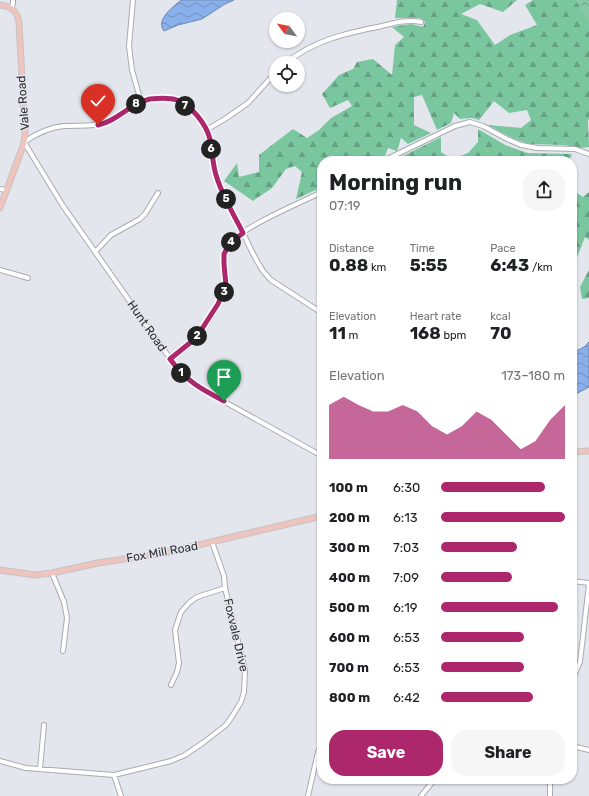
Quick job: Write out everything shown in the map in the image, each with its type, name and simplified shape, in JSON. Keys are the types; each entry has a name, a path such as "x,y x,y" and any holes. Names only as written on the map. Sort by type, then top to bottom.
{"main road":[{"path":"0,5 11,8"},
{"name":"Vale Road","path":"0,208 24,142 25,130 19,22 16,13 11,8"},
{"path":"577,452 589,451"},
{"name":"Fox Mill Road","path":"0,570 34,574 52,573 98,563 164,553 317,517"}],"street":[{"path":"11,8 13,0"},
{"path":"133,0 129,46 132,70 141,102"},
{"path":"296,56 310,46 330,38 398,22 413,20 421,22"},
{"path":"206,130 231,116 248,103 269,80"},
{"path":"24,142 42,132 59,127 106,123 117,118 141,102 157,98 176,100 193,112 206,130 210,139 216,177 259,266 267,276 317,309"},
{"path":"394,156 455,126 470,122 483,126 521,145 537,148 575,149 589,154"},
{"name":"Hunt Road","path":"24,142 61,204 182,374 196,385 317,453"},
{"path":"0,189 6,190"},
{"path":"95,252 111,235 140,219 145,214 158,193"},
{"path":"170,359 196,338 218,304 226,286 224,254 230,243 243,233 267,219 317,194"},
{"path":"0,270 28,278"},
{"name":"Foxvale Drive","path":"0,761 19,767 114,775 171,761 185,755 200,746 226,724 236,711 244,692 245,670 225,588 224,576 212,542"},
{"path":"52,573 64,602 68,618 62,651"},
{"path":"577,582 589,583 580,662 577,669"},
{"path":"171,684 177,672 179,663 175,630 181,612 197,597 225,588"},
{"path":"40,769 44,725"},
{"path":"577,747 589,750"},
{"path":"308,796 317,756"},
{"path":"114,775 121,796"},
{"path":"421,796 431,784"},
{"path":"550,784 550,796"}],"green space":[{"path":"397,0 517,0 503,12 480,4 461,14 477,20 495,45 510,35 537,25 525,5 533,0 589,0 589,147 581,148 564,145 529,144 512,138 488,125 521,128 531,120 527,110 509,113 494,101 479,120 472,118 460,119 454,113 451,123 437,130 422,95 414,97 414,125 431,133 408,144 401,138 397,151 388,148 385,156 317,156 317,189 296,199 302,172 295,166 286,169 272,188 253,201 224,181 237,163 239,177 259,172 259,155 293,129 307,138 319,130 331,118 352,106 348,100 330,108 322,94 339,75 353,69 357,62 373,59 392,75 395,45 404,37 392,27 411,24 423,27 425,22 420,18 395,18"},
{"path":"575,0 589,0 589,23 576,1"},
{"path":"478,129 507,146 528,153 572,154 571,156 460,156 468,153 478,142"},
{"path":"441,137 441,152 447,156 403,156"},
{"path":"589,192 589,240 585,237 577,257 577,193 583,197"},
{"path":"589,270 589,298 582,299 580,287"}],"water":[{"path":"181,0 234,0 202,19 178,25 164,31 162,27 163,18"},
{"path":"589,342 589,387 577,393 577,350"}],"route":[{"path":"98,125 117,118 136,104 146,100 166,98 180,102 193,112 203,124 207,132 210,139 216,177 243,233 230,243 224,254 226,286 218,304 196,338 170,359 179,371 189,380 224,401"}]}
